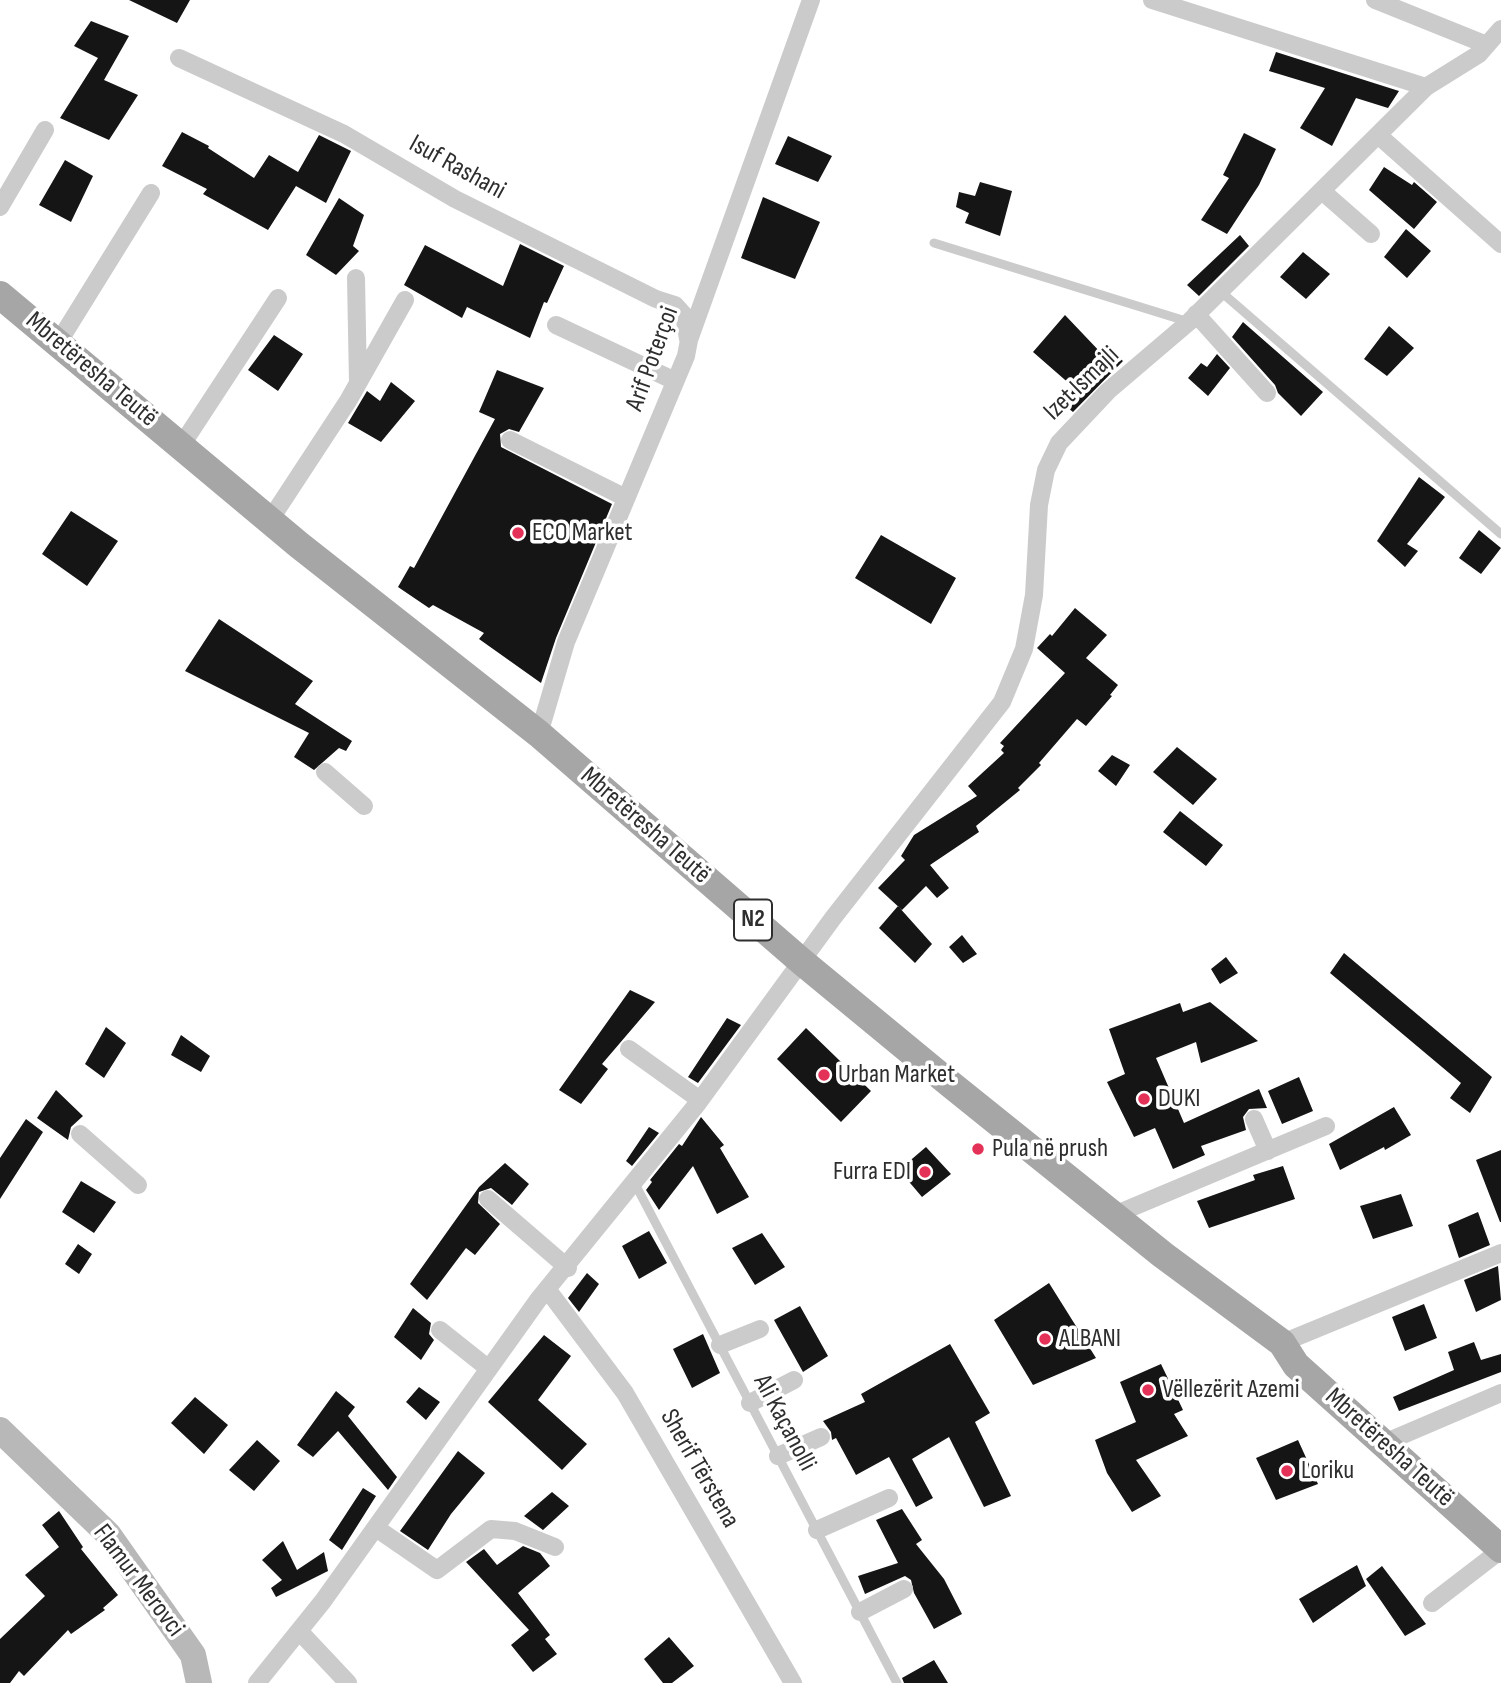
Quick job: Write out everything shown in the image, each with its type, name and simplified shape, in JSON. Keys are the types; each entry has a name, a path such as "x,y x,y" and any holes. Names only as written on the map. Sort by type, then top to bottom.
{"main road":[{"name":"Mbretëresha Teutë","path":"0,295 271,520 538,734 801,961 1163,1255 1282,1343 1296,1365 1501,1549"}],"street":[{"name":"Arif Poterçoi","path":"538,734 566,642 675,381 811,0"},
{"path":"1152,0 1426,87"},
{"path":"1375,0 1487,45"},
{"name":"Izet Ismajli","path":"801,961 1002,702 1024,649 1034,595 1039,505 1045,470 1059,443 1108,391 1192,318 1426,87 1479,54 1501,29"},
{"name":"Isuf Rashani","path":"179,58 344,134 455,199 656,299 675,305 684,316 688,340"},
{"path":"0,207 45,130"},
{"path":"1378,135 1501,244"},
{"path":"1322,191 1371,234"},
{"path":"58,343 151,193"},
{"path":"356,278 358,383"},
{"name":"Mbretëresha Teutë","path":"181,446 278,298"},
{"path":"271,520 348,401 405,300"},
{"path":"1192,318 1267,393"},
{"path":"556,326 675,381"},
{"path":"510,440 626,498"},
{"path":"325,772 364,806"},
{"path":"257,1683 300,1632 548,1289 700,1100 801,961"},
{"path":"629,1049 700,1100"},
{"path":"1254,1119 1268,1151"},
{"path":"1114,1215 1326,1126"},
{"path":"80,1134 138,1185"},
{"path":"488,1199 567,1267"},
{"path":"1282,1343 1501,1253"},
{"name":"Sherif Tërstena","path":"548,1289 625,1393 793,1683"},
{"path":"720,1345 760,1329"},
{"path":"440,1331 489,1369"},
{"path":"750,1403 794,1380"},
{"path":"1384,1443 1501,1393"},
{"name":"Flamur Merovci","path":"0,1430 108,1534 193,1656 199,1683"},
{"path":"778,1456 821,1437"},
{"path":"817,1530 889,1498"},
{"path":"376,1528 437,1570 491,1529 515,1531 555,1547"},
{"path":"1432,1603 1501,1549"},
{"path":"860,1612 904,1589"},
{"path":"300,1632 348,1683"}],"lane":[{"path":"934,243 1192,318"},
{"path":"1220,291 1501,534"},
{"name":"Ali Kaçanolli","path":"634,1182 897,1683"}],"building":[{"path":"129,0 190,0 177,23"},
{"path":"91,21 129,36 104,80 138,95 109,140 60,118 98,58 74,46"},
{"path":"1276,52 1399,91 1388,108 1356,98 1332,146 1300,128 1325,88 1269,71"},
{"path":"182,132 209,146 208,148 254,178 269,155 298,172 319,135 351,151 326,203 296,186 268,230 203,194 207,189 162,166"},
{"path":"1244,133 1276,149 1259,185 1227,234 1201,220 1229,178 1223,175"},
{"path":"788,136 832,156 818,182 775,164"},
{"path":"65,160 93,176 71,222 39,205"},
{"path":"1384,167 1412,185 1414,182 1437,202 1414,229 1369,190"},
{"path":"980,182 1012,191 1000,236 965,223 969,213 956,207 959,192 975,196"},
{"path":"763,197 820,222 795,279 741,258"},
{"path":"339,198 364,215 353,246 359,251 336,275 306,255"},
{"path":"1406,229 1431,251 1407,278 1384,257"},
{"path":"1240,235 1249,246 1199,296 1187,285"},
{"path":"520,244 564,266 547,303 544,302 530,338 467,307 462,318 404,285 425,245 503,286"},
{"path":"1303,252 1330,274 1306,299 1280,277"},
{"path":"1065,315 1103,355 1109,349 1123,361 1073,412 1058,400 1072,386 1033,352"},
{"path":"1243,322 1323,392 1301,416 1278,393 1275,385 1232,337"},
{"path":"1389,326 1414,348 1387,376 1364,359"},
{"path":"274,335 303,354 278,391 248,370"},
{"path":"1217,354 1230,368 1208,396 1188,378 1201,363 1207,367"},
{"name":"ECO Market","path":"497,370 544,388 519,432 509,429 500,434 501,447 612,504 556,638 541,683 479,639 484,633 433,605 429,608 398,587 410,566 414,568 495,419 479,412"},
{"path":"391,382 415,401 381,442 348,423 367,391 380,401"},
{"path":"1419,477 1445,497 1407,544 1418,551 1405,567 1377,541"},
{"path":"71,511 118,541 87,586 42,554"},
{"path":"1479,530 1501,548 1481,574 1459,558"},
{"path":"881,535 956,578 931,624 855,578"},
{"path":"1075,608 1107,635 1086,658 1118,685 1110,695 1112,696 1086,726 1077,719 1039,763 1041,765 1018,788 1020,790 976,826 979,832 930,865 949,888 937,898 926,886 902,910 878,888 905,860 901,856 914,835 977,796 968,786 1004,753 1001,750 1004,746 1000,743 1065,673 1037,648 1050,634 1052,636"},
{"path":"219,619 313,681 295,704 352,741 346,751 339,748 314,770 294,757 309,733 185,671"},
{"path":"1177,747 1217,779 1193,805 1153,772"},
{"path":"1112,755 1130,765 1116,786 1098,771"},
{"path":"1180,811 1223,845 1206,866 1163,832"},
{"path":"898,906 932,944 915,963 879,928"},
{"path":"962,935 977,954 963,963 949,947"},
{"path":"1344,953 1492,1077 1470,1113 1450,1098 1461,1083 1330,973"},
{"path":"1226,957 1238,973 1220,984 1211,969"},
{"path":"630,990 655,1002 602,1064 608,1069 581,1104 559,1090"},
{"path":"1210,1002 1258,1041 1201,1063 1196,1042 1156,1058 1184,1123 1259,1089 1267,1108 1249,1109 1243,1117 1246,1130 1201,1146 1205,1155 1173,1169 1155,1128 1134,1137 1107,1082 1125,1074 1109,1029 1180,1003 1183,1012"},
{"path":"727,1018 741,1025 698,1083 688,1077"},
{"path":"106,1027 126,1043 104,1078 85,1064"},
{"name":"Urban Market","path":"806,1028 871,1091 841,1122 777,1059"},
{"path":"181,1035 210,1056 201,1072 171,1055"},
{"path":"1299,1077 1313,1111 1282,1124 1268,1091"},
{"path":"56,1090 83,1116 71,1127 68,1140 37,1118"},
{"path":"1394,1107 1411,1135 1340,1170 1329,1144"},
{"path":"701,1117 724,1145 720,1148 749,1197 717,1214 693,1166 659,1210 646,1190 652,1182 650,1180 679,1144 682,1146"},
{"path":"26,1119 43,1132 0,1199 0,1158"},
{"path":"649,1127 659,1133 632,1166 626,1161"},
{"name":"Furra EDI","path":"926,1147 951,1174 922,1197 899,1170"},
{"path":"1501,1150 1501,1222 1500,1222 1476,1160"},
{"path":"505,1163 529,1184 512,1205 491,1188 479,1192 478,1203 500,1224 475,1255 466,1248 427,1300 410,1284 479,1187"},
{"path":"1283,1166 1295,1199 1209,1228 1197,1201 1255,1180 1253,1175"},
{"path":"81,1181 116,1202 94,1233 62,1212"},
{"path":"1401,1194 1413,1226 1373,1239 1360,1206"},
{"path":"1478,1212 1490,1245 1459,1258 1448,1225"},
{"path":"649,1231 667,1263 639,1279 622,1246"},
{"path":"762,1233 785,1267 755,1285 732,1248"},
{"path":"78,1244 92,1254 79,1274 65,1264"},
{"path":"1498,1266 1501,1300 1476,1312 1464,1280"},
{"path":"587,1273 599,1284 579,1312 568,1298"},
{"name":"ALBANI","path":"1049,1283 1096,1358 1033,1385 994,1320"},
{"path":"1424,1304 1437,1338 1405,1351 1392,1317"},
{"path":"800,1306 828,1356 803,1372 774,1320"},
{"path":"413,1308 431,1323 429,1334 434,1340 421,1360 394,1337"},
{"path":"703,1334 720,1373 692,1388 673,1349"},
{"path":"544,1335 571,1356 538,1400 587,1444 562,1470 488,1402"},
{"path":"1474,1342 1481,1360 1501,1354 1501,1372 1399,1411 1393,1397 1454,1370 1448,1352"},
{"path":"950,1344 990,1413 975,1422 1011,1496 984,1507 949,1437 912,1459 933,1498 916,1507 889,1457 856,1475 836,1438 832,1440 831,1432 823,1421 865,1402 861,1394"},
{"path":"1161,1364 1183,1410 1174,1414 1188,1436 1136,1460 1161,1496 1132,1512 1107,1473 1095,1440 1136,1422 1120,1382"},
{"path":"419,1387 440,1402 426,1420 406,1402"},
{"path":"336,1391 355,1407 348,1416 397,1477 388,1490 338,1431 313,1457 297,1445"},
{"path":"195,1397 228,1425 204,1454 171,1423"},
{"path":"257,1440 280,1461 254,1491 229,1470"},
{"name":"Loriku","path":"1298,1440 1318,1484 1276,1500 1256,1458"},
{"path":"458,1451 485,1473 451,1514 428,1550 400,1531"},
{"path":"363,1488 376,1496 342,1550 329,1540"},
{"path":"552,1492 569,1506 543,1530 524,1516"},
{"path":"902,1509 922,1540 916,1544 944,1579 962,1614 934,1629 914,1593 911,1580 905,1576 865,1594 858,1576 898,1563 876,1520"},
{"path":"59,1511 83,1547 81,1549 118,1595 103,1608 105,1610 71,1634 68,1630 24,1676 19,1671 10,1683 0,1683 0,1639 45,1596 25,1575 59,1547 42,1525"},
{"path":"283,1541 297,1570 324,1552 328,1571 276,1597 271,1588 282,1580 262,1560"},
{"path":"523,1546 540,1553 550,1566 518,1593 550,1635 545,1639 557,1654 533,1672 511,1645 529,1630 466,1562 484,1549 497,1565"},
{"path":"1357,1565 1366,1586 1313,1623 1299,1599"},
{"path":"1382,1566 1426,1624 1405,1636 1366,1579"},
{"path":"669,1637 694,1666 672,1683 663,1683 644,1659"},
{"path":"934,1660 948,1683 904,1683 902,1678"}],"place":[{"name":"ECO Market","path":"518,533"},
{"name":"Urban Market","path":"824,1075"},
{"name":"DUKI","path":"1144,1099"},
{"name":"Pula në prush","path":"978,1149"},
{"name":"Furra EDI","path":"925,1172"},
{"name":"ALBANI","path":"1045,1339"},
{"name":"Vëllezërit Azemi","path":"1148,1390"},
{"name":"Loriku","path":"1287,1471"}]}
